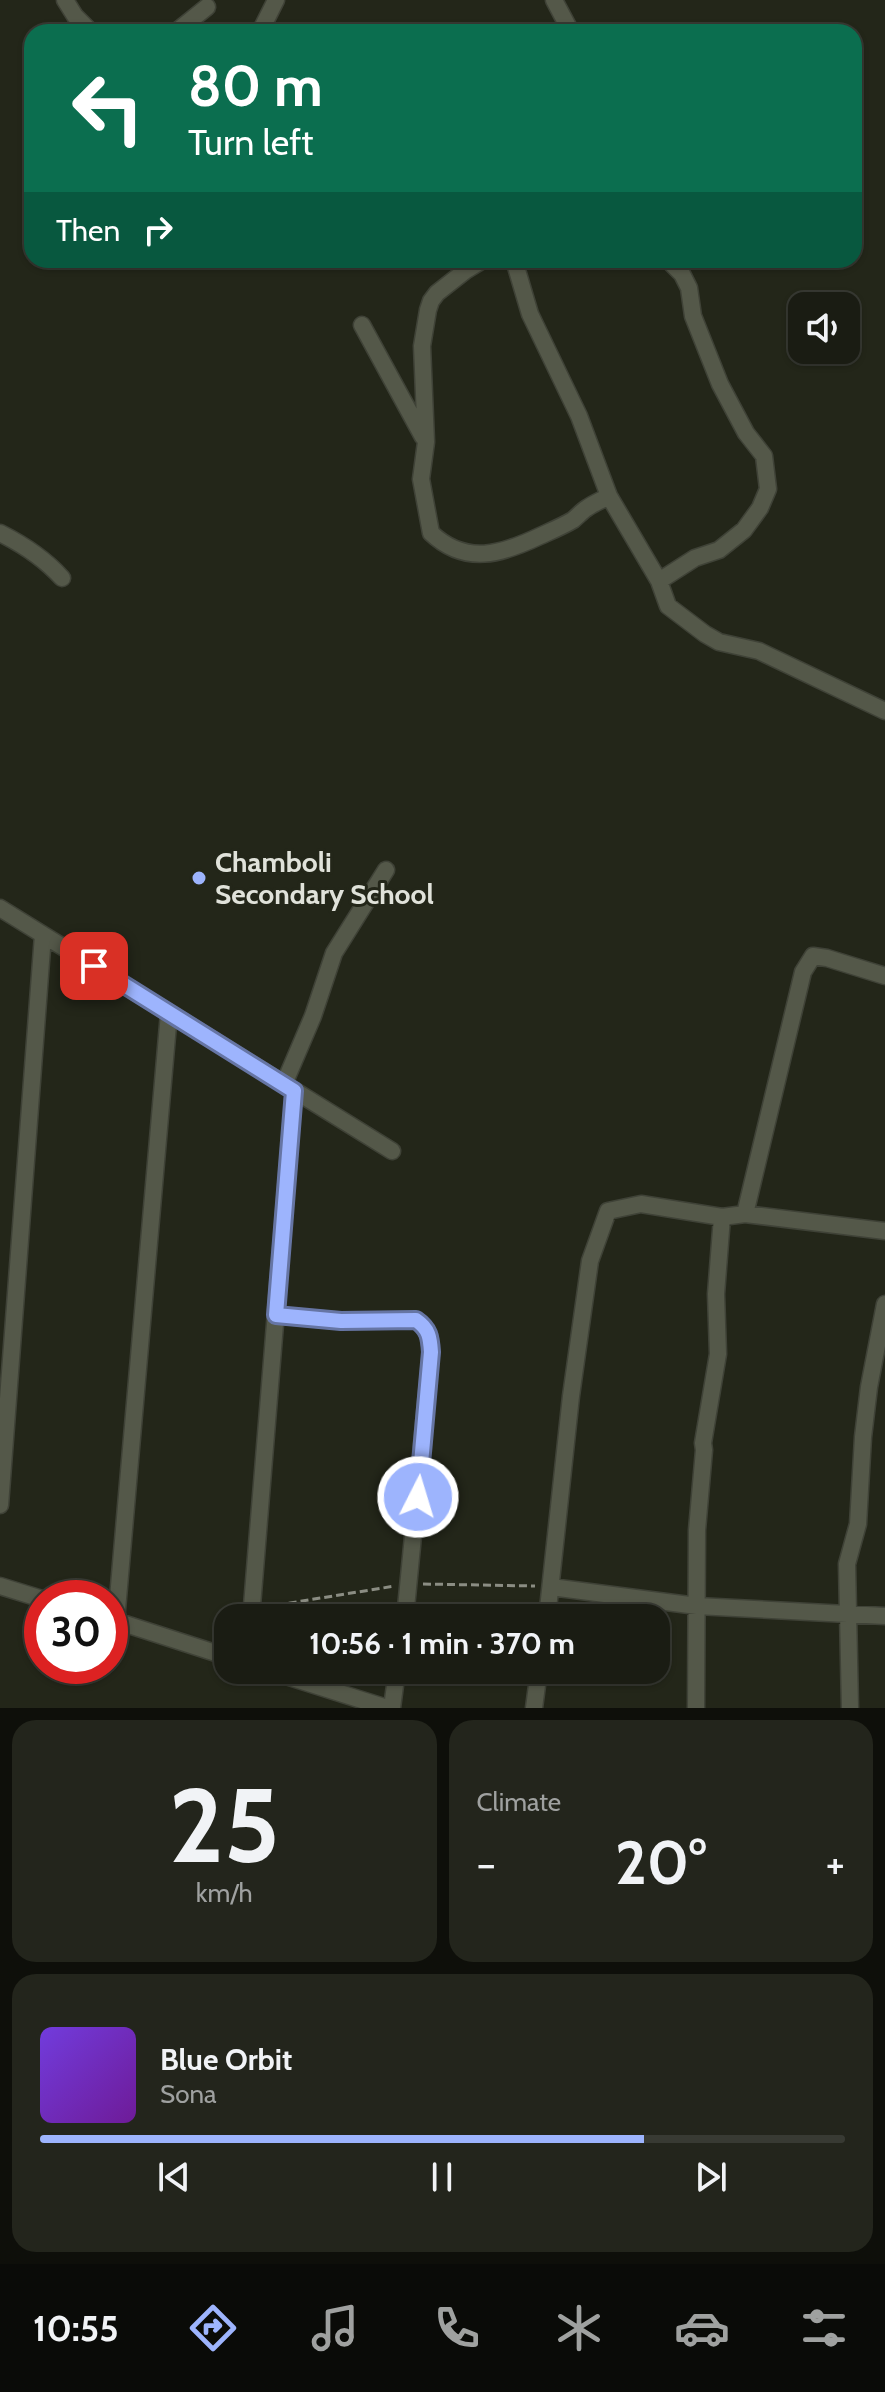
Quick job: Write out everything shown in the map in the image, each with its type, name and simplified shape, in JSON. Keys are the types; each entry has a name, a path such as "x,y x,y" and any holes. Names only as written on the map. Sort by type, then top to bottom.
{"street":[{"path":"65,0 83,24"},
{"path":"264,24 276,0"},
{"path":"554,0 567,24"},
{"path":"186,24 207,7"},
{"path":"470,268 431,301 422,346 426,442 421,479 431,533 451,547 470,554 487,554 525,543 562,526 609,496"},
{"path":"516,268 530,314 579,416 609,496 659,581 668,606 719,642 759,651 885,711"},
{"path":"659,581 695,558 719,550 744,530 760,508 768,489 764,456 746,433 720,384 693,316 689,288 676,268"},
{"path":"362,325 426,442"},
{"path":"0,533 36,553 62,578"},
{"path":"252,1604 276,1315 289,1088 334,953 386,870"},
{"path":"0,908 392,1151"},
{"path":"0,1505 43,935"},
{"path":"745,1214 803,972 813,956 885,976"},
{"path":"117,1580 169,1013"},
{"path":"549,1604 571,1396 590,1261 608,1211 641,1204 722,1217 745,1214 885,1231"},
{"path":"696,1708 697,1530 703,1443 718,1354 716,1294 722,1217"},
{"path":"850,1708 847,1564 858,1524 869,1387 885,1304"},
{"path":"276,1315 341,1321 416,1320 425,1327 431,1352 406,1604"},
{"path":"0,1586 24,1593"},
{"path":"551,1587 697,1606 885,1616"},
{"path":"128,1625 214,1652"},
{"path":"312,1684 389,1708 394,1684"},
{"path":"534,1708 537,1684"}],"place":[{"name":"Chamboli Secondary School","path":"199,878"}],"route":[{"path":"94,966 294,1091 276,1315 341,1321 416,1320 425,1327 431,1352 418,1497"}]}
